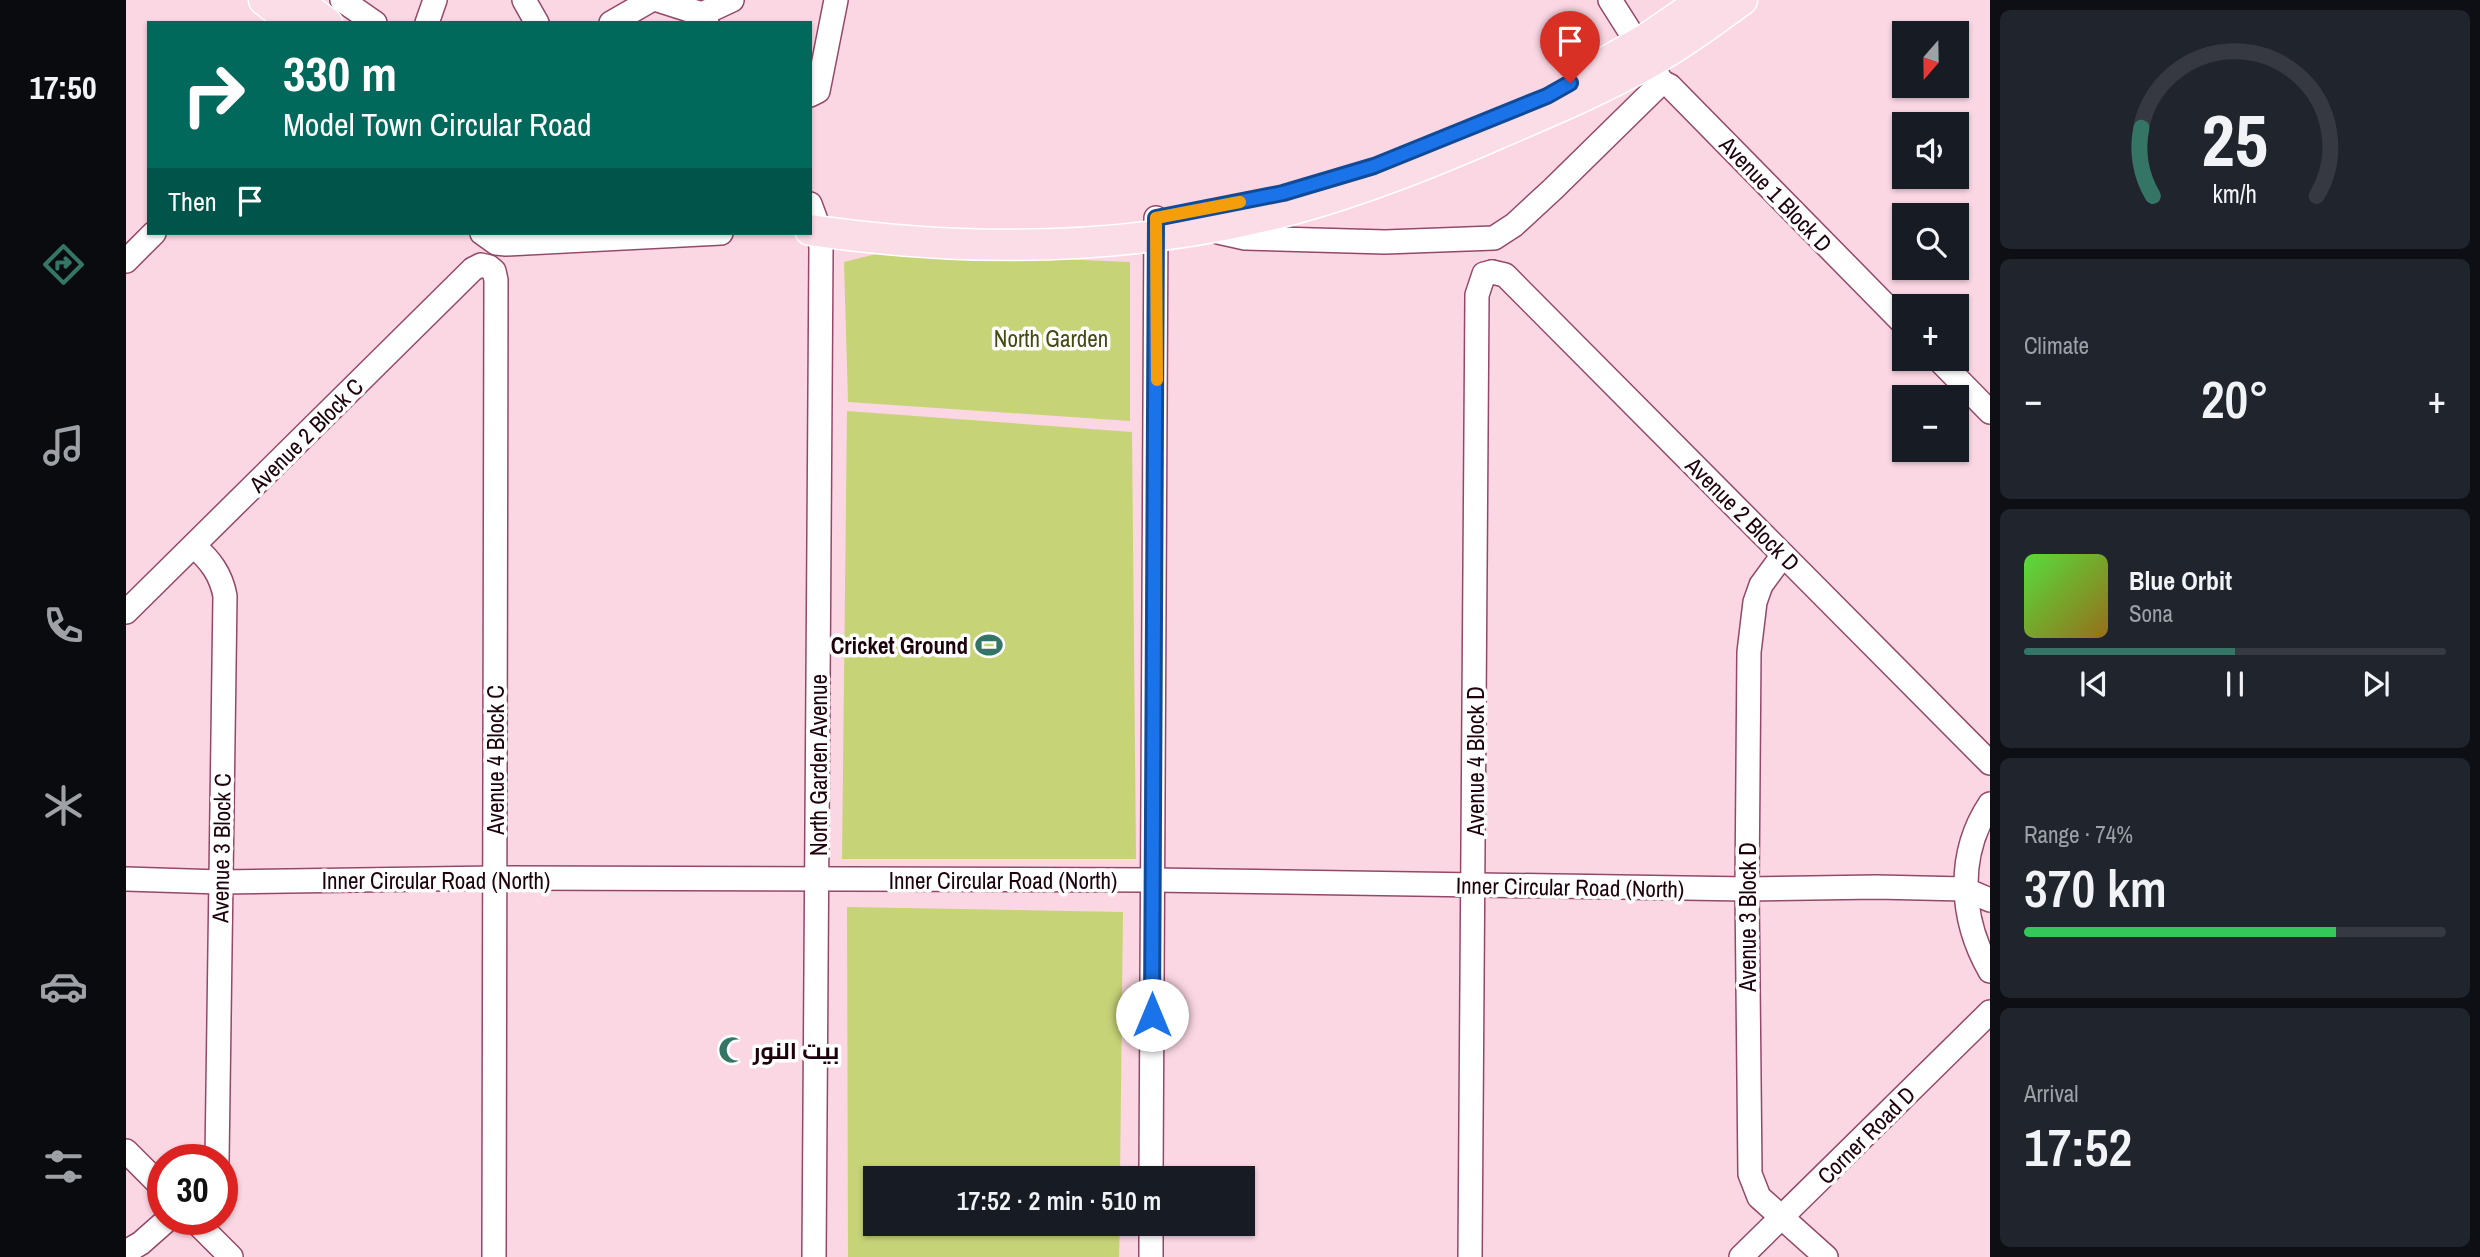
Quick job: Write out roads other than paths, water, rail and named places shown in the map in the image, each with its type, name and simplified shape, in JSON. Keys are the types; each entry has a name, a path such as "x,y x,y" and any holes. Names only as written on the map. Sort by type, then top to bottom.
{"main road":[{"path":"264,0 291,21"},
{"path":"296,0 324,21"},
{"path":"813,220 977,244 1052,243 1157,227 1374,166 1547,96 1650,63 1703,0"},
{"path":"1157,227 1217,225 1292,209 1378,183 1554,110 1650,63 1742,0"}],"street":[{"path":"342,0 371,21"},
{"path":"428,21 435,0"},
{"path":"524,0 536,21"},
{"path":"615,21 652,0"},
{"path":"658,0 704,18 732,0"},
{"path":"812,95 818,91 836,0"},
{"name":"Avenue 1 Block D","path":"1610,0 1650,63 1670,86 1892,312"},
{"path":"1217,225 1219,232 1224,235 1245,238 1385,242 1486,241 1514,225 1650,63"},
{"name":"North Garden Avenue","path":"813,220 818,879 814,1257"},
{"path":"1151,1166 1157,227"},
{"path":"126,261 153,235"},
{"path":"488,267 489,238 506,244 681,235"},
{"path":"1486,241 1492,272"},
{"name":"Avenue 2 Block C","path":"126,612 473,269 481,265 488,267"},
{"name":"Avenue 4 Block C","path":"488,267 494,271 496,280 494,1257"},
{"name":"Avenue 2 Block D","path":"1492,272 1505,275 1990,763"},
{"name":"Avenue 4 Block D","path":"1470,1257 1477,295 1484,274 1492,272"},
{"path":"1950,371 1990,412"},
{"name":"Avenue 3 Block C","path":"194,546 209,559 222,581 225,596 217,1144"},
{"name":"Avenue 3 Block D","path":"1783,555 1761,585 1751,626 1747,889 1749,1174 1759,1197 1826,1257"},
{"path":"1990,804 1982,838 1966,866 1964,889 1971,926 1990,971"},
{"name":"Inner Circular Road (North)","path":"126,879 1153,880 1474,886 1964,889"},
{"path":"1964,889 1990,900"},
{"name":"Corner Road D","path":"1741,1257 1990,1012"},
{"path":"126,1151 147,1172"},
{"path":"126,1252 150,1235"},
{"path":"209,1235 231,1257"},
{"path":"1151,1236 1151,1257"}],"place":[{"name":"Cricket Ground","path":"989,645"},
{"name":"بیت النور","path":"732,1050"}],"park label":[{"name":"North Garden","path":"1051,338"}]}
